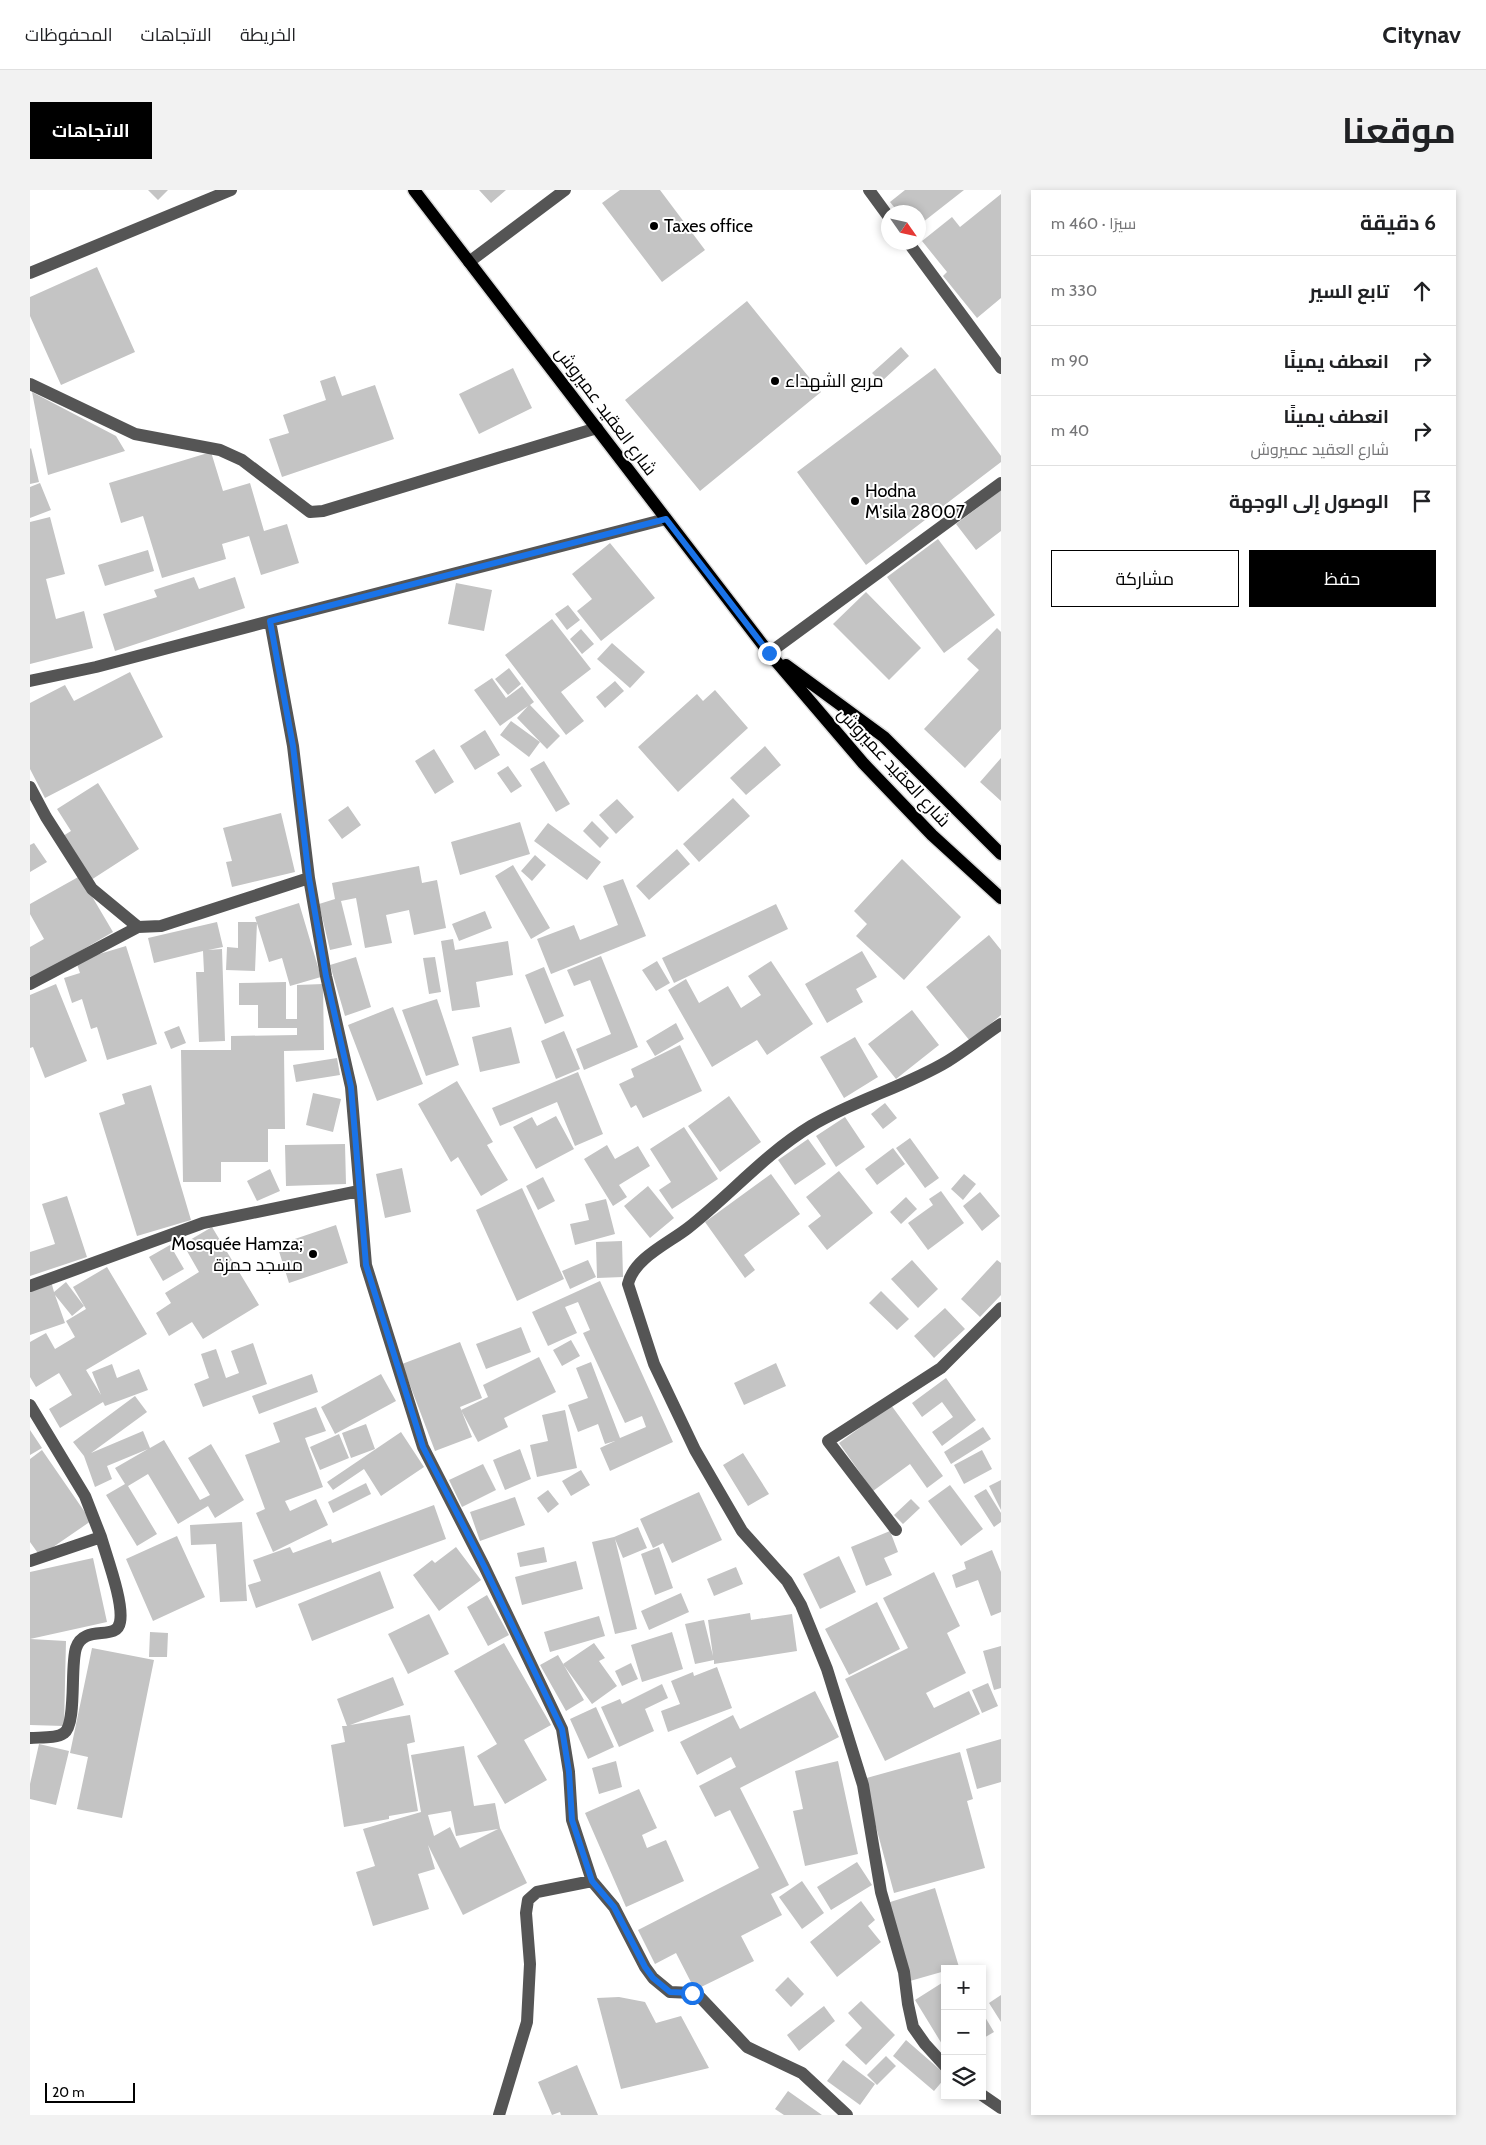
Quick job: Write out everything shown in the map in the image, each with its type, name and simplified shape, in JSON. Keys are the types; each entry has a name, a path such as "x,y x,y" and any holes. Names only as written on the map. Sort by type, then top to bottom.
{"main road":[{"name":"شارع العقيد عميروش","path":"414,190 769,653 869,769 932,835 1001,898"},
{"name":"شارع العقيد عميروش","path":"769,653 884,737 1001,854"}],"street":[{"path":"30,273 231,190"},
{"path":"469,262 565,190"},
{"path":"869,190 881,206"},
{"path":"914,250 1001,368"},
{"path":"30,384 136,434 220,450 242,460 310,512 322,511 597,428"},
{"path":"769,653 1001,483"},
{"path":"30,681 96,667 666,519"},
{"path":"270,621 293,746 309,878 326,976 351,1087 366,1265 423,1447 484,1566 562,1729 569,1772 572,1820 592,1881 614,1907 645,1967 660,1986 670,1992 692,1993 699,1996 747,2046 802,2073 846,2115"},
{"path":"30,787 46,817 92,889 138,927"},
{"path":"30,984 138,927 161,926 309,878"},
{"path":"941,2062 913,2027 904,1972 881,1892 863,1785 827,1669 801,1605 787,1581 742,1531 695,1450 654,1364 628,1284 629,1277 641,1262 688,1228 775,1152 811,1126 947,1061 1001,1024"},
{"path":"30,1286 202,1223 359,1191"},
{"path":"896,1530 828,1441 941,1368 1001,1308"},
{"path":"30,1405 85,1496 101,1537 122,1612 120,1626 114,1631 88,1634 81,1638 77,1646 72,1669 71,1718 66,1731 56,1736 30,1738"},
{"path":"30,1561 101,1537"},
{"path":"499,2115 527,2022 530,1964 526,1913 528,1900 537,1892 592,1881"},
{"path":"986,2098 1001,2108"}],"building":[{"path":"148,190 168,190 158,200"},
{"path":"479,190 506,190 491,203"},
{"name":"Taxes office","path":"620,190 660,190 705,250 662,282 602,203"},
{"path":"905,190 964,190 926,220 926,205 892,205 890,202"},
{"path":"1001,194 1001,298 977,318 943,276 947,272 926,246 926,238 952,217 960,227"},
{"path":"97,267 135,352 61,385 30,316 30,297"},
{"path":"747,301 821,392 700,491 625,400"},
{"path":"901,347 909,356 881,382 872,373"},
{"path":"513,368 532,408 479,434 459,394"},
{"path":"935,368 1001,456 1001,462 866,565 797,472"},
{"path":"335,376 342,396 375,385 394,439 282,477 269,439 289,433 283,415 326,400 320,381"},
{"path":"32,392 116,436 125,451 48,475"},
{"path":"30,449 39,482 30,484"},
{"path":"211,452 223,491 250,483 264,531 287,524 299,563 261,575 249,536 222,544 226,559 162,578 143,516 121,523 109,483"},
{"path":"40,483 51,510 30,518 30,487"},
{"path":"1001,490 1001,531 976,550 956,524"},
{"path":"50,517 65,574 46,579 56,619 84,611 93,648 30,664 30,522"},
{"path":"938,539 995,615 944,653 887,577"},
{"path":"610,543 655,598 601,641 577,611 592,599 572,574"},
{"path":"148,550 154,571 105,586 98,565"},
{"path":"194,577 199,589 235,577 245,608 115,651 103,614 157,597 154,590"},
{"path":"456,583 492,590 484,631 448,624"},
{"path":"866,592 921,648 889,680 833,624"},
{"path":"568,605 580,620 567,630 555,614"},
{"path":"552,619 591,669 561,692 584,721 566,735 505,655"},
{"path":"997,628 1001,632 1001,729 965,768 924,729 979,670 967,659"},
{"path":"581,629 594,644 582,654 570,639"},
{"path":"612,643 645,672 630,688 597,659"},
{"path":"509,668 521,684 508,695 495,679"},
{"path":"130,672 163,737 45,798 30,769 30,703 65,685 74,701"},
{"path":"492,678 506,698 522,686 534,702 530,705 560,736 547,749 517,718 528,706 500,726 474,690"},
{"path":"615,681 624,691 605,708 596,697"},
{"path":"715,690 748,728 678,792 638,747 697,694 703,701"},
{"path":"511,721 540,742 529,757 500,735"},
{"path":"485,730 500,755 475,770 460,746"},
{"path":"765,746 781,765 746,795 730,778"},
{"path":"434,749 454,782 435,794 415,761"},
{"path":"1001,758 1001,801 980,782"},
{"path":"544,761 570,804 556,812 530,769"},
{"path":"508,766 522,786 511,793 497,773"},
{"path":"98,783 139,849 91,880 63,836 71,831 57,809"},
{"path":"733,798 750,816 699,862 683,844"},
{"path":"617,799 634,817 616,834 599,815"},
{"path":"348,806 361,825 342,839 328,820"},
{"path":"281,813 295,872 232,887 226,862 232,861 223,828"},
{"path":"592,821 609,838 600,848 583,831"},
{"path":"520,822 530,854 460,875 451,842"},
{"path":"548,823 601,862 587,880 534,841"},
{"path":"34,843 47,862 30,872 30,845"},
{"path":"677,849 690,864 649,900 636,886"},
{"path":"535,855 546,865 532,881 521,871"},
{"path":"902,859 961,917 904,980 856,936 867,924 854,911"},
{"path":"513,865 550,928 531,939 495,876"},
{"path":"419,866 422,883 437,880 446,928 414,935 409,910 386,915 392,943 365,948 356,898 341,901 352,945 330,950 319,904 335,899 332,883"},
{"path":"80,876 113,932 32,979 30,976 30,947 44,939 30,914 30,904"},
{"path":"623,879 646,936 551,974 537,939 574,925 580,940 618,925 603,886"},
{"path":"299,903 321,977 290,986 282,958 269,962 255,917"},
{"path":"776,904 788,929 674,983 662,958"},
{"path":"485,911 492,928 459,941 452,924"},
{"path":"217,922 223,947 208,950 222,949 225,1041 199,1042 196,972 204,972 203,951 154,963 148,938"},
{"path":"238,922 257,922 255,971 226,970 227,947 238,948"},
{"path":"989,935 1001,950 1001,1015 970,1041 926,987"},
{"path":"453,939 455,950 508,941 513,975 476,982 480,1007 452,1011 441,941"},
{"path":"126,946 157,1044 107,1060 97,1027 91,1029 82,999 72,1003 64,978 80,973 76,961"},
{"path":"862,951 877,977 856,989 863,1002 827,1023 805,984"},
{"path":"601,956 638,1047 584,1070 576,1049 611,1034 590,980 574,986 567,970"},
{"path":"356,957 371,1007 345,1016 330,965"},
{"path":"435,957 441,992 429,994 423,958"},
{"path":"657,961 670,983 656,991 642,970"},
{"path":"771,961 813,1024 767,1055 757,1040 712,1067 668,990 686,979 699,1003 728,986 741,1008 761,995 748,976"},
{"path":"544,967 564,1016 545,1024 525,975"},
{"path":"286,982 286,1019 297,1019 297,985 323,984 324,1050 284,1051 285,1129 268,1129 268,1162 221,1162 221,1182 183,1182 181,1050 231,1050 231,1036 297,1035 297,1028 258,1028 258,1005 239,1005 239,983"},
{"path":"56,984 87,1061 45,1078 33,1047 30,1048 30,995"},
{"path":"437,999 459,1065 426,1076 402,1010"},
{"path":"393,1007 423,1084 377,1101 348,1025"},
{"path":"912,1010 939,1045 896,1079 868,1044"},
{"path":"676,1023 684,1039 655,1056 646,1041"},
{"path":"179,1026 186,1043 171,1049 164,1032"},
{"path":"511,1027 520,1063 480,1072 472,1037"},
{"path":"564,1031 580,1069 556,1079 541,1041"},
{"path":"855,1037 878,1077 844,1098 820,1057"},
{"path":"680,1045 702,1091 643,1118 636,1105 631,1108 619,1084 634,1077 631,1069"},
{"path":"337,1058 340,1075 296,1082 293,1065"},
{"path":"578,1072 603,1134 575,1146 557,1102 500,1126 492,1108"},
{"path":"457,1081 493,1142 487,1145 508,1180 481,1196 458,1157 451,1162 418,1104"},
{"path":"151,1085 191,1220 137,1236 99,1113 125,1104 122,1094"},
{"path":"313,1093 341,1099 333,1132 306,1125"},
{"path":"729,1096 761,1142 720,1172 688,1126"},
{"path":"885,1103 897,1118 883,1129 871,1114"},
{"path":"556,1116 574,1149 536,1169 513,1127 532,1117 537,1126"},
{"path":"845,1117 865,1147 836,1167 816,1136"},
{"path":"684,1127 718,1179 672,1209 659,1190 671,1182 650,1149"},
{"path":"910,1138 939,1178 925,1188 896,1148"},
{"path":"808,1139 826,1164 795,1185 778,1160"},
{"path":"345,1144 346,1184 286,1186 285,1145"},
{"path":"607,1145 615,1159 638,1146 650,1166 619,1185 627,1197 613,1206 584,1159"},
{"path":"893,1148 905,1164 877,1185 865,1169"},
{"path":"402,1168 411,1212 385,1218 376,1174"},
{"path":"270,1169 280,1191 257,1201 247,1181"},
{"path":"839,1171 873,1213 827,1250 808,1226 821,1216 806,1197"},
{"path":"771,1174 800,1214 744,1255 755,1270 745,1278 705,1222"},
{"path":"964,1174 976,1184 963,1200 951,1189"},
{"path":"543,1177 555,1201 538,1210 526,1186"},
{"path":"648,1186 674,1218 650,1238 624,1206"},
{"path":"522,1188 564,1279 517,1301 476,1210"},
{"path":"941,1191 964,1223 928,1250 908,1223 933,1205 929,1199"},
{"path":"980,1192 1000,1216 982,1231 963,1206"},
{"path":"67,1196 87,1257 30,1276 30,1252 55,1244 42,1204"},
{"path":"906,1197 917,1209 901,1224 890,1212"},
{"path":"606,1199 615,1234 575,1245 570,1224 589,1220 585,1204"},
{"name":"Mosquée Hamza; مسجد حمزة","path":"336,1225 348,1263 289,1283 277,1245"},
{"path":"212,1227 259,1305 203,1339 192,1322 169,1336 156,1313 171,1303 165,1293 199,1272 183,1244"},
{"path":"622,1241 623,1277 597,1278 596,1242"},
{"path":"170,1245 184,1269 163,1281 149,1257"},
{"path":"588,1260 596,1277 570,1289 562,1271"},
{"path":"912,1260 938,1289 918,1308 891,1279"},
{"path":"997,1260 1001,1263 1001,1295 980,1317 961,1299"},
{"path":"107,1267 147,1334 86,1370 101,1395 92,1372 112,1364 117,1378 139,1369 148,1390 105,1406 103,1402 60,1428 49,1409 72,1395 59,1373 36,1387 30,1377 30,1342 46,1333 55,1349 75,1337 66,1321 86,1309 73,1287"},
{"path":"51,1281 54,1292 66,1282 84,1306 72,1316 55,1295 65,1323 30,1335 30,1289"},
{"path":"600,1281 673,1442 610,1471 600,1448 615,1441 605,1444 598,1424 578,1432 568,1405 588,1398 576,1368 591,1362 620,1438 646,1427 642,1416 625,1423 583,1333 590,1330 578,1302 565,1307 577,1333 548,1346 532,1312"},
{"path":"881,1291 909,1319 897,1330 869,1303"},
{"path":"945,1308 965,1329 934,1358 914,1336"},
{"path":"521,1327 531,1352 486,1369 476,1344"},
{"path":"571,1340 580,1356 562,1366 553,1350"},
{"path":"460,1342 482,1398 460,1407 472,1437 435,1451 402,1364"},
{"path":"253,1343 267,1384 203,1407 194,1384 209,1378 201,1354 216,1349 226,1378 239,1373 231,1351"},
{"path":"539,1357 556,1392 504,1418 508,1427 478,1442 461,1410 488,1397 483,1385"},
{"path":"776,1363 786,1386 744,1405 734,1383"},
{"path":"312,1374 318,1392 259,1414 252,1396"},
{"path":"381,1374 396,1401 335,1434 321,1407"},
{"path":"946,1378 976,1420 942,1446 932,1432 953,1417 942,1402 922,1417 912,1403"},
{"path":"135,1396 147,1412 91,1453 143,1431 150,1448 164,1440 200,1500 210,1495 188,1458 211,1444 244,1500 215,1518 208,1506 178,1524 148,1474 128,1486 157,1534 137,1546 106,1495 125,1484 115,1468 148,1449 107,1466 112,1479 95,1487 84,1456 73,1442"},
{"path":"891,1405 943,1476 927,1488 910,1464 873,1491 839,1443"},
{"path":"316,1407 326,1431 305,1438 323,1487 285,1501 290,1511 316,1499 328,1525 273,1552 256,1513 265,1509 245,1455 280,1442 273,1423"},
{"path":"565,1410 577,1468 537,1477 530,1445 548,1441 542,1415"},
{"path":"366,1424 375,1449 351,1458 342,1433"},
{"path":"983,1427 991,1439 951,1464 944,1452"},
{"path":"30,1430 42,1448 30,1455"},
{"path":"401,1432 424,1467 381,1496 364,1469 333,1490 327,1482"},
{"path":"339,1434 349,1458 320,1470 310,1447"},
{"path":"520,1449 531,1479 505,1490 493,1460"},
{"path":"42,1450 91,1521 40,1556 30,1542 30,1459"},
{"path":"982,1450 992,1469 964,1484 954,1465"},
{"path":"743,1453 769,1494 748,1506 723,1465"},
{"path":"483,1464 496,1490 462,1507 449,1480"},
{"path":"581,1470 590,1485 571,1496 562,1481"},
{"path":"1001,1480 1001,1510 989,1486"},
{"path":"366,1483 371,1494 333,1513 328,1502"},
{"path":"950,1485 983,1529 961,1546 928,1501"},
{"path":"986,1489 1001,1513 1001,1522 994,1527 974,1496"},
{"path":"548,1490 559,1504 548,1513 537,1498"},
{"path":"699,1492 722,1540 672,1563 663,1543 653,1548 640,1519"},
{"path":"515,1497 525,1525 480,1541 470,1512"},
{"path":"911,1499 920,1508 903,1524 894,1515"},
{"path":"434,1505 446,1539 256,1608 248,1585 261,1581 253,1560 290,1547 293,1553 331,1539 332,1543"},
{"path":"242,1522 247,1601 220,1602 216,1544 191,1545 190,1525"},
{"path":"638,1527 647,1548 623,1558 615,1539 637,1629 615,1634 592,1542 614,1537"},
{"path":"890,1531 898,1552 884,1558 892,1575 866,1586 851,1547"},
{"path":"177,1536 205,1597 153,1621 126,1559"},
{"path":"456,1547 481,1580 439,1611 413,1575 432,1560 435,1563"},
{"path":"544,1547 547,1562 520,1567 517,1553"},
{"path":"659,1547 673,1588 655,1595 641,1554"},
{"path":"992,1550 1001,1572 1001,1612 991,1616 978,1580 956,1588 952,1575 966,1569 964,1562"},
{"path":"839,1556 856,1592 820,1609 803,1574"},
{"path":"93,1558 107,1622 30,1639 30,1572"},
{"path":"576,1561 583,1589 522,1605 515,1577"},
{"path":"736,1567 743,1584 714,1596 707,1579"},
{"path":"380,1571 394,1608 312,1641 298,1604"},
{"path":"934,1572 960,1626 947,1633 966,1673 926,1693 934,1708 969,1691 980,1714 885,1761 845,1679 908,1648 883,1598"},
{"path":"681,1593 689,1612 649,1630 641,1611"},
{"path":"487,1595 509,1635 488,1646 467,1607"},
{"path":"877,1602 900,1649 849,1675 825,1629"},
{"path":"750,1613 751,1620 792,1614 797,1651 714,1664 714,1660 695,1664 685,1624 704,1620 713,1656 708,1620"},
{"path":"429,1614 449,1654 408,1674 388,1634"},
{"path":"599,1616 605,1636 550,1652 544,1632"},
{"path":"150,1632 168,1633 167,1657 149,1657"},
{"path":"672,1632 683,1669 642,1682 631,1645"},
{"path":"30,1639 66,1641 64,1726 30,1725"},
{"path":"504,1643 551,1725 524,1740 547,1780 505,1804 477,1756 497,1744 454,1671"},
{"path":"594,1643 605,1658 599,1661 617,1686 592,1704 563,1664"},
{"path":"1001,1646 1001,1688 994,1690 983,1651"},
{"path":"92,1648 154,1660 122,1818 77,1809 88,1757 70,1753"},
{"path":"558,1655 584,1700 566,1711 540,1665"},
{"path":"631,1663 638,1679 622,1686 615,1671"},
{"path":"717,1667 732,1708 668,1732 661,1711 680,1704 671,1681 693,1672 694,1676"},
{"path":"393,1677 404,1705 350,1725 410,1715 415,1742 407,1744 418,1811 389,1816 389,1819 344,1827 331,1745 345,1742 342,1726 347,1726 337,1699"},
{"path":"988,1683 998,1706 982,1713 972,1690"},
{"path":"662,1684 668,1698 645,1709 654,1731 619,1747 601,1707 620,1699 622,1704"},
{"path":"815,1691 839,1737 740,1788 789,1885 771,1894 782,1915 741,1936 754,1961 695,1990 676,1953 655,1964 638,1930 759,1868 730,1810 715,1817 699,1786 736,1767 731,1757 697,1775 680,1742 733,1715 740,1729"},
{"path":"596,1707 614,1747 588,1759 570,1719"},
{"path":"1001,1739 1001,1782 977,1789 966,1749"},
{"path":"39,1744 69,1751 56,1805 30,1799 30,1784"},
{"path":"464,1746 474,1806 495,1803 500,1828 527,1883 463,1915 428,1845 435,1869 418,1874 429,1909 373,1926 356,1872 375,1866 363,1829 421,1812 411,1755","holes":["451,1811 456,1836 498,1829 460,1848 450,1827 434,1836 428,1815"]},
{"path":"960,1752 973,1799 967,1801 985,1868 894,1893 863,1779"},
{"path":"616,1761 622,1787 599,1794 592,1768"},
{"path":"838,1761 858,1854 805,1866 793,1811 803,1809 795,1771"},
{"path":"639,1789 657,1828 642,1835 647,1848 666,1840 684,1881 626,1907 585,1813"},
{"path":"857,1862 872,1885 831,1910 817,1887"},
{"path":"802,1881 824,1913 802,1929 779,1897"},
{"path":"935,1888 958,1965 941,1965 941,1972 910,1981 887,1903"},
{"path":"861,1901 875,1920 868,1926 881,1942 837,1977 810,1942"},
{"path":"788,1977 804,1994 791,2007 775,1990"},
{"path":"941,1984 941,2042 915,2000"},
{"path":"1001,1995 1001,2022 989,2003"},
{"path":"619,1997 645,2002 656,2023 681,2016 709,2068 621,2089 597,1998"},
{"path":"861,2001 895,2035 866,2065 845,2045 862,2028 848,2013"},
{"path":"824,2006 835,2021 799,2051 787,2035"},
{"path":"986,2019 994,2032 986,2037"},
{"path":"906,2040 941,2071 941,2083 934,2091 893,2056"},
{"path":"886,2056 896,2066 877,2085 867,2075"},
{"path":"843,2060 875,2084 860,2105 827,2081"},
{"path":"577,2065 598,2115 561,2115 560,2112 552,2115 538,2082"},
{"path":"788,2091 822,2115 784,2115 775,2109"}],"place":[{"name":"Taxes office","path":"654,226"},
{"name":"مربع الشهداء","path":"775,381"},
{"name":"Hodna M'sila 28007","path":"855,501"},
{"name":"Mosquée Hamza; مسجد حمزة","path":"313,1254"}],"route":[{"path":"692,1993 670,1992 660,1986 645,1967 614,1907 592,1881 572,1820 569,1772 562,1729 484,1566 423,1447 366,1265 351,1087 326,976 309,878 293,746 270,621 666,519 769,653"}]}
